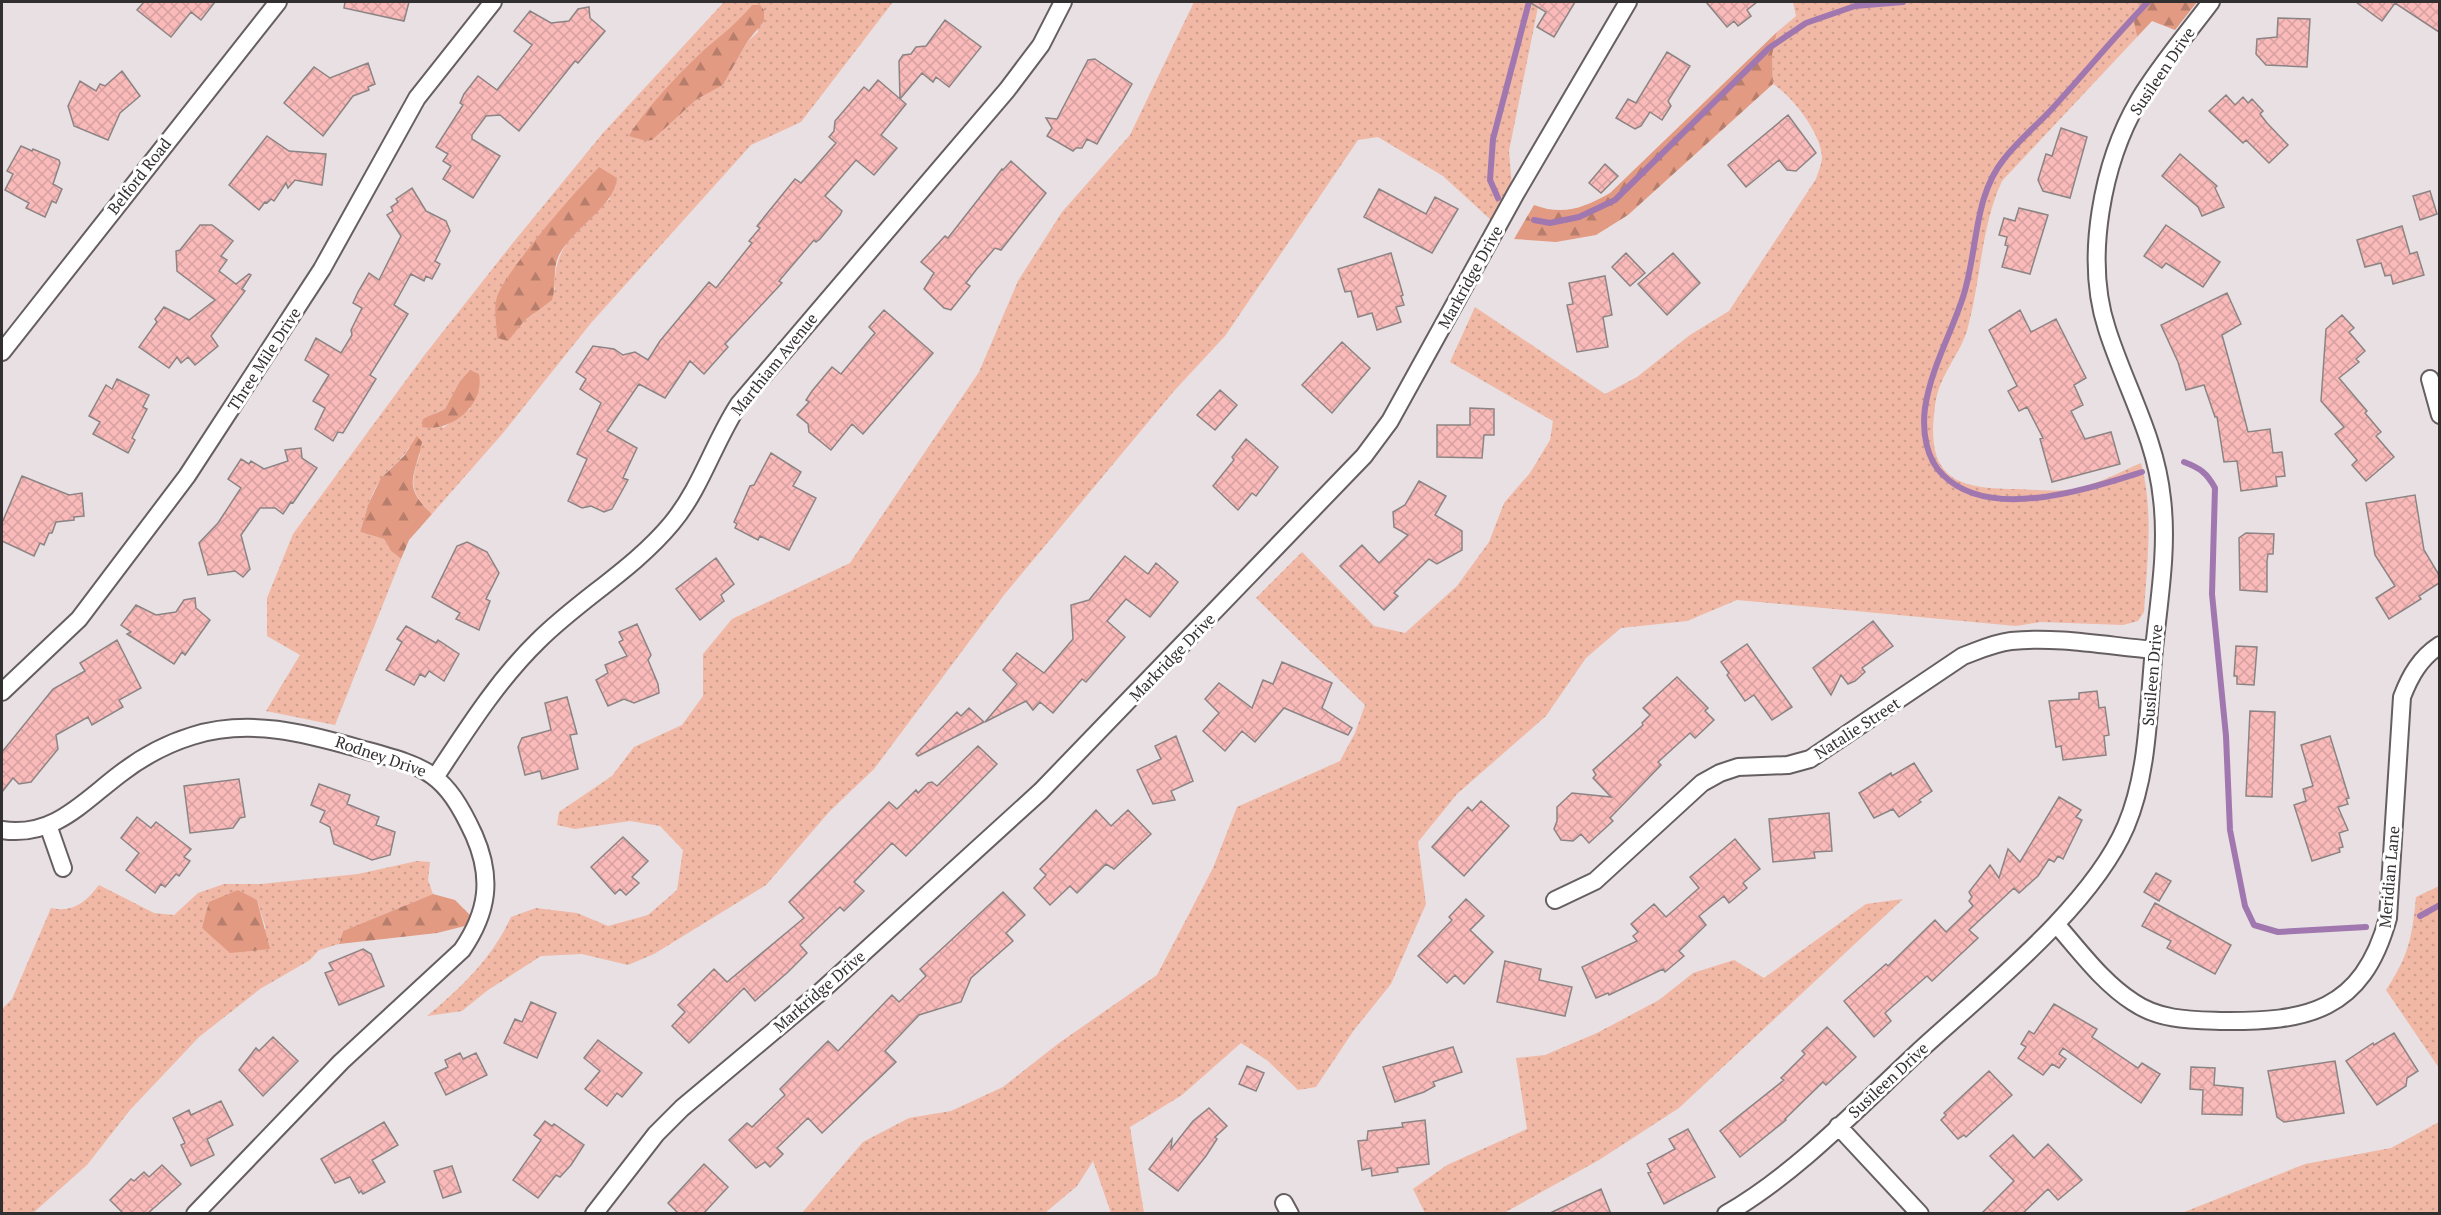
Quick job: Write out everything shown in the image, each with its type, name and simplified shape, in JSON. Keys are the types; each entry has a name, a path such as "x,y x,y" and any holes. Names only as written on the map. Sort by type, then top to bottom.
{"street":[{"name":"Belford Road","path":"2,352 278,2"},
{"name":"Three Mile Drive","path":"2,692 79,619 187,476 322,269 417,98 493,2"},
{"name":"Marthiam Avenue","path":"436,776 498,687 539,640 639,556 674,521 739,404 1007,90 1041,45 1063,2"},
{"name":"Markridge Drive","path":"594,1214 656,1134 682,1108 818,994 1041,791 1364,456 1390,421 1516,193 1628,2"},
{"name":"Susileen Drive","path":"1726,1214 1777,1179 1838,1126 2056,924 2110,856 2126,827 2141,772 2162,561 2162,499 2149,437 2107,330 2100,304 2096,264 2098,232 2108,180 2128,121 2140,98 2211,2"},
{"path":"2430,379 2439,415"},
{"name":"Natalie Street","path":"1555,900 1595,881 1702,783 1738,767 1788,765 1810,759 1963,656 1986,646 2010,641 2033,640 2154,650"},
{"name":"Meridian Lane","path":"2056,924 2114,988 2133,1003 2155,1014 2181,1020 2268,1022 2292,1019 2314,1012 2336,1000 2360,977 2382,942 2388,918 2402,697 2409,679 2421,661 2439,645"},
{"name":"Rodney Drive","path":"2,830 26,831 48,825 75,812 144,757 168,744 216,730 265,727 316,735 395,758 436,776 465,815 478,844 486,889 485,908 477,929 462,950 341,1062 195,1214"},
{"path":"48,825 63,868"},
{"path":"1838,1126 1920,1214"}],"shaded area":[{"path":"724,2 893,2 801,122 751,145 591,323 503,433 432,514 415,493 413,480 420,454 409,447 384,475 371,498 360,532 384,539 391,551 401,559 335,725 266,711 300,655 267,636 267,598 293,534 423,357 603,133","holes":["752,5 758,32 747,42 723,85 697,98 646,141 639,137","599,167 610,199 570,238 558,261 555,290 533,315 524,321 565,208","470,370 470,409 443,428 435,413 445,409 460,381"]},
{"path":"1194,2 1539,2 1509,151 1512,186 1492,221 1443,176 1378,137 1358,140 1225,336 1174,391 1004,595 874,769 829,812 766,885 654,954 628,965 582,954 541,956 488,990 462,1011 427,1016 475,971 495,946 511,917 536,908 577,913 608,926 648,915 677,890 683,850 660,826 630,821 575,829 557,825 559,812 612,776 634,747 682,725 703,696 703,654 732,619 850,563 979,372 1018,281 1062,212 1130,135"},
{"path":"1793,2 2140,2 2134,22 2137,37 2002,181 1985,234 1968,327 1937,394 1933,430 1935,449 1940,463 1949,474 1977,486 2045,490 2073,489 2099,481 2141,463 2147,500 2148,537 2144,612 2138,621 2123,625 2041,622 2016,626 1737,600 1687,621 1621,628 1586,658 1546,716 1457,794 1418,842 1426,904 1391,984 1354,1030 1316,1087 1298,1090 1268,1061 1241,1043 1182,1095 1130,1127 1144,1213 1111,1213 1093,1161 1077,1186 1045,1213 801,1214 863,1142 909,1118 951,1111 1003,1087 1059,1043 1157,975 1213,868 1237,807 1340,761 1355,733 1365,705 1256,598 1302,552 1374,626 1405,633 1457,586 1489,542 1504,503 1530,473 1550,440 1553,421 1450,362 1475,307 1605,394 1637,377 1690,335 1729,311 1816,179 1821,162 1820,147 1811,127 1797,106 1773,84 1772,55 1777,32 1796,16"},
{"path":"417,861 430,862 428,880 433,894 343,931 339,944 319,950 310,960 260,989 199,1037 130,1110 87,1165 33,1213 2,1214 2,1009 12,999 51,908 66,909 78,905 99,885 154,913 174,915 198,893 224,884 261,884 358,874","holes":["257,900 266,929 213,937 202,928"]},
{"path":"2439,886 2439,1068 2386,990 2405,956 2413,924 2416,897"},
{"path":"1903,899 1679,1108 1599,1160 1504,1213 1425,1213 1413,1189 1447,1165 1527,1129 1516,1058 1545,1055 1597,1033 1659,1000 1693,973 1734,960 1764,978 1866,904"},
{"path":"2439,1122 2439,1213 2182,1213 2305,1164 2391,1148"}],"green space":[{"path":"2140,2 2197,2 2175,30 2152,21 2137,37 2134,22"},
{"path":"752,5 760,5 764,10 764,21 747,42 723,85 697,99 652,140 646,141 629,136 644,114 675,79"},
{"path":"1777,32 1772,55 1773,84 1628,215 1596,235 1556,242 1514,239 1534,205 1555,210 1573,209 1610,193"},
{"path":"599,167 617,178 615,188 602,207 574,235 559,255 552,300 524,321 508,341 497,338 495,307 503,285 543,231"},
{"path":"470,370 479,374 477,396 471,406 464,414 444,426 422,427 423,419 445,409 460,381"},
{"path":"417,436 422,442 414,473 413,488 416,496 432,514 409,540 401,559 391,551 384,539 360,532 368,505 381,478 404,456"},
{"path":"238,890 257,900 270,949 230,953 202,928 209,902"},
{"path":"433,894 455,900 471,916 465,926 437,933 339,944 343,931"}],"building":[{"path":"144,2 215,2 201,20 191,12 171,37 137,10"},
{"path":"345,2 409,2 404,21 344,8"},
{"path":"1529,2 1575,2 1554,37 1537,27 1546,12"},
{"path":"1706,2 1757,2 1747,10 1751,16 1738,26 1734,21 1727,27"},
{"path":"2356,2 2439,2 2439,32 2395,3 2382,21"},
{"path":"589,7 590,18 605,31 578,63 575,61 519,131 500,115 486,116 472,135 472,139 500,156 473,198 443,179 451,166 443,161 448,154 436,147 463,105 460,103 464,94 478,76 497,90 532,45 514,31 530,11 551,23 569,21 578,9"},
{"path":"2278,18 2310,19 2307,67 2266,65 2256,54 2257,39 2277,37"},
{"path":"945,20 981,47 949,87 936,77 933,82 922,73 900,99 899,61 903,55 911,54 916,47 926,46"},
{"path":"1667,52 1690,66 1668,101 1671,106 1662,120 1650,112 1641,126 1635,129 1616,118 1628,99 1636,103"},
{"path":"1095,59 1132,84 1097,144 1087,139 1082,148 1076,148 1073,151 1047,136 1052,128 1046,118 1057,119 1088,60"},
{"path":"368,63 375,84 368,87 369,90 353,96 323,136 284,103 314,67 330,78"},
{"path":"122,71 140,96 120,113 108,140 74,126 68,106 80,81 96,91 100,84 105,86"},
{"path":"878,80 906,104 881,135 897,148 874,175 856,160 825,196 842,211 840,215 820,239 816,242 814,240 779,281 782,283 725,344 728,347 704,374 690,361 665,398 639,384 607,431 637,448 623,478 628,480 612,509 604,512 591,506 582,508 568,501 587,459 577,454 601,403 580,389 586,379 576,372 593,346 614,349 623,355 635,352 648,360 660,341 709,282 716,288 752,243 749,241 760,228 757,226 795,179 801,183 836,143 829,137 834,131 835,121 864,87 869,91"},
{"path":"2226,95 2235,105 2243,97 2248,103 2252,99 2263,111 2260,114 2267,123 2288,145 2269,163 2246,140 2243,143 2209,111"},
{"path":"1788,115 1816,153 1796,171 1787,170 1779,160 1746,187 1728,165"},
{"path":"2061,128 2087,137 2070,198 2043,191 2038,180 2046,154 2052,156"},
{"path":"267,136 289,151 326,154 322,185 295,180 288,188 286,183 274,201 271,199 265,202 259,210 229,185"},
{"path":"21,146 59,160 53,184 62,189 56,203 52,201 45,217 26,208 29,203 5,190 13,174 7,171"},
{"path":"2180,154 2217,186 2215,188 2224,207 2202,216 2198,207 2162,176"},
{"path":"1011,161 1046,193 1001,250 995,248 976,270 966,283 970,286 951,310 944,308 924,289 934,273 921,262 945,236 948,238 1002,169"},
{"path":"1605,164 1618,176 1601,193 1589,183"},
{"path":"412,188 426,211 446,221 450,231 435,261 440,264 432,279 426,276 424,281 411,274 394,305 408,314 370,375 376,379 343,433 338,432 333,441 315,429 325,408 313,401 329,375 305,360 316,338 341,353 352,335 351,330 362,308 353,303 358,292 369,273 379,280 401,236 387,215 393,211 391,207 398,202 396,199"},
{"path":"1379,189 1426,214 1435,197 1458,209 1432,253 1364,217"},
{"path":"2430,191 2437,214 2420,220 2413,196"},
{"path":"2019,208 2048,215 2030,274 2002,267 2008,246 2005,245 2007,237 1999,235 2004,218 2015,221"},
{"path":"200,225 212,225 233,241 221,256 227,260 219,271 236,284 249,274 251,275 242,289 245,291 211,336 218,346 195,365 188,357 181,363 177,357 169,368 139,347 157,322 155,319 164,307 189,320 215,300 177,271 176,251 180,250"},
{"path":"2166,225 2220,262 2203,287 2166,263 2162,268 2144,256"},
{"path":"2402,226 2410,254 2417,252 2424,275 2393,284 2391,275 2385,276 2381,263 2365,267 2357,240"},
{"path":"1391,253 1403,295 1401,296 1404,305 1396,307 1401,322 1377,330 1372,313 1358,317 1351,291 1345,292 1338,269"},
{"path":"1626,253 1645,273 1630,286 1612,267"},
{"path":"1673,253 1700,283 1667,315 1638,284"},
{"path":"1605,276 1612,315 1603,317 1608,347 1577,352 1567,305 1573,304 1569,283"},
{"path":"2227,293 2241,324 2222,335 2248,432 2270,429 2273,453 2282,452 2285,476 2276,477 2277,486 2241,491 2237,461 2224,462 2217,417 2215,417 2204,385 2186,390 2178,362 2161,325"},
{"path":"884,310 933,353 863,434 852,424 831,450 809,432 808,424 797,415 809,402 806,400 832,367 841,374 875,333 869,327"},
{"path":"2020,310 2031,332 2056,319 2086,378 2074,385 2083,405 2071,411 2085,439 2111,432 2120,464 2052,482 2040,439 2043,438 2027,407 2019,411 2008,391 2017,386 1989,330"},
{"path":"2342,315 2354,328 2349,332 2365,351 2356,359 2359,362 2339,378 2367,411 2365,413 2381,432 2376,436 2394,457 2366,481 2352,465 2357,460 2335,434 2344,427 2321,401 2326,329"},
{"path":"1342,342 1370,368 1332,413 1302,385"},
{"path":"117,379 149,395 143,407 147,409 132,438 135,440 128,453 93,434 100,422 89,416 106,385 112,389"},
{"path":"1220,390 1237,405 1215,430 1197,415"},
{"path":"1470,408 1494,409 1494,435 1484,435 1482,458 1437,457 1437,425 1470,425"},
{"path":"1246,439 1278,467 1256,496 1252,493 1238,510 1213,486 1234,460 1232,457"},
{"path":"301,448 302,458 317,468 283,514 275,508 260,508 241,535 250,569 243,577 235,571 208,575 199,543 218,523 241,488 228,479 241,459 249,464 251,461 264,469 288,461 285,450"},
{"path":"771,453 801,472 793,486 816,498 789,550 760,536 758,540 735,528 737,524 734,522 750,486 754,485"},
{"path":"22,476 69,495 82,493 84,516 74,517 74,520 56,522 52,533 49,533 44,545 40,543 34,556 2,541 2,523"},
{"path":"1419,481 1446,496 1435,515 1462,531 1462,550 1437,564 1429,559 1394,593 1398,596 1384,610 1340,566 1362,545 1379,563 1408,535 1394,527 1393,512 1405,505"},
{"path":"2415,495 2424,550 2439,575 2439,583 2419,596 2421,599 2389,619 2376,598 2395,586 2375,555 2366,503"},
{"path":"2246,533 2274,534 2273,554 2268,554 2267,561 2267,592 2240,590 2239,538"},
{"path":"467,542 487,552 499,573 486,599 490,601 479,630 456,619 460,613 432,597 457,546"},
{"path":"1125,556 1148,574 1156,563 1178,582 1150,617 1126,599 1107,621 1125,637 1086,682 1082,679 1053,713 1040,702 1033,710 1026,701 985,722 1017,684 1003,670 1017,653 1044,673 1073,639 1071,605 1089,600"},
{"path":"716,558 734,584 721,595 724,601 700,620 676,589"},
{"path":"195,598 196,608 210,620 185,655 182,652 174,664 127,634 131,632 121,625 136,605 156,615 176,612 184,600"},
{"path":"1873,621 1893,646 1862,668 1865,672 1855,681 1848,684 1841,675 1831,695 1813,668"},
{"path":"637,624 651,655 648,660 658,684 659,693 634,703 624,699 608,706 596,680 608,673 605,665 627,656 619,642 623,640 619,632"},
{"path":"406,626 436,643 438,640 459,654 444,681 429,671 425,677 420,674 414,685 386,670 402,642 397,639"},
{"path":"117,640 141,688 119,700 123,707 92,725 88,717 56,735 58,749 31,782 19,784 13,778 2,792 2,752 53,689 85,671 80,663"},
{"path":"1747,644 1792,707 1772,720 1754,695 1745,701 1721,662"},
{"path":"2236,646 2257,647 2254,685 2237,684 2237,676 2234,676"},
{"path":"1282,662 1332,683 1322,708 1352,728 1348,735 1284,708 1255,742 1242,731 1225,751 1203,731 1219,713 1205,699 1219,683 1252,708 1263,680 1273,684"},
{"path":"1677,677 1708,708 1705,711 1714,720 1695,738 1690,733 1658,762 1661,765 1610,818 1613,821 1589,843 1581,834 1573,841 1561,840 1554,829 1557,821 1557,807 1572,793 1611,797 1593,778 1596,775 1593,770 1643,725 1642,723 1650,715 1643,708"},
{"path":"2097,691 2099,708 2105,707 2109,735 2104,736 2106,755 2063,760 2061,746 2056,747 2049,701 2079,699 2079,693"},
{"path":"567,697 577,734 570,735 578,769 542,779 540,771 525,775 518,747 522,738 551,730 545,703"},
{"path":"969,708 984,722 918,756 916,754 957,712 961,716"},
{"path":"2250,711 2275,712 2272,797 2246,796"},
{"path":"1176,736 1193,781 1171,791 1175,800 1153,804 1137,770 1161,759 1155,746"},
{"path":"2330,736 2349,798 2346,799 2348,804 2338,807 2348,830 2339,833 2343,847 2339,848 2340,852 2312,861 2294,805 2306,801 2303,789 2313,786 2301,745"},
{"path":"978,746 997,764 906,856 892,843 854,882 864,891 844,911 840,907 800,945 807,953 788,972 755,1001 744,988 689,1043 672,1026 685,1012 678,1005 714,969 727,982 804,918 789,902 889,802 897,809 916,790 918,793 928,783 932,782 937,786"},
{"path":"1914,763 1932,791 1919,800 1921,802 1899,817 1893,809 1874,818 1859,793 1891,773 1892,776"},
{"path":"239,779 245,817 240,818 233,828 190,833 184,786"},
{"path":"319,784 350,795 347,804 379,817 376,825 395,832 390,855 372,860 334,844 330,827 320,822 325,811 311,805"},
{"path":"2059,797 2081,810 2076,817 2082,820 2063,859 2058,856 2054,862 2049,859 2038,876 2019,893 2014,888 1969,930 1978,938 1932,981 1927,976 1885,1013 1891,1021 1874,1037 1844,1001 1886,964 1888,966 1935,920 1946,932 1973,906 1969,901 1972,897 1969,892 1990,865 1999,878 2008,849 2020,862"},
{"path":"1481,801 1509,826 1464,876 1432,847 1468,807 1472,811"},
{"path":"1096,810 1111,826 1128,810 1151,834 1114,869 1106,864 1077,893 1070,886 1050,905 1034,888 1046,875 1040,869"},
{"path":"1829,813 1832,851 1814,852 1815,858 1773,862 1769,819"},
{"path":"137,817 151,828 156,822 191,849 184,857 190,861 179,876 176,874 165,887 161,884 155,893 126,870 139,853 121,838"},
{"path":"623,837 648,861 632,877 639,883 626,895 620,889 615,894 591,867"},
{"path":"1735,839 1760,869 1743,883 1747,888 1729,903 1724,896 1699,916 1706,925 1679,951 1684,956 1665,972 1663,969 1609,995 1608,993 1596,998 1582,967 1637,941 1633,936 1638,932 1631,924 1654,904 1666,917 1699,888 1690,877"},
{"path":"2156,873 2171,881 2159,901 2144,892"},
{"path":"1003,892 1025,915 1006,933 1013,941 971,978 961,1002 919,1015 885,1051 896,1062 822,1133 808,1118 777,1148 783,1154 770,1167 765,1162 756,1168 729,1140 747,1123 752,1127 785,1095 780,1089 828,1041 838,1051 892,995 899,1002 926,976 920,969"},
{"path":"1466,899 1484,916 1470,930 1493,952 1464,984 1455,975 1447,983 1418,956 1452,920 1449,917"},
{"path":"2155,903 2231,945 2215,974 2167,948 2171,941 2142,926"},
{"path":"363,949 371,954 384,986 339,1005 325,973 333,970 329,963"},
{"path":"1505,961 1541,969 1539,980 1572,987 1565,1016 1497,1002"},
{"path":"531,1002 556,1013 537,1058 504,1043 515,1019 522,1022"},
{"path":"2054,1004 2097,1029 2092,1037 2138,1068 2142,1063 2160,1074 2141,1103 2063,1048 2059,1054 2066,1059 2059,1068 2052,1064 2043,1075 2018,1058 2026,1047 2021,1044 2029,1031 2034,1034"},
{"path":"1827,1027 1856,1057 1826,1085 1823,1082 1786,1120 1740,1157 1720,1131 1784,1080 1781,1078 1805,1054 1802,1051"},
{"path":"2394,1033 2418,1071 2407,1078 2406,1086 2377,1105 2346,1061 2373,1043 2374,1045"},
{"path":"273,1037 298,1061 263,1096 239,1070 256,1048 259,1051"},
{"path":"598,1040 642,1073 622,1097 617,1093 607,1106 585,1089 600,1071 584,1058"},
{"path":"1453,1047 1462,1072 1433,1082 1435,1086 1424,1092 1395,1102 1383,1067"},
{"path":"460,1053 463,1059 476,1053 487,1075 446,1095 435,1073 448,1067 445,1060"},
{"path":"2335,1061 2344,1113 2284,1122 2277,1117 2268,1071"},
{"path":"1247,1066 1264,1073 1256,1091 1239,1084"},
{"path":"2191,1067 2215,1068 2214,1085 2243,1088 2242,1115 2202,1114 2203,1090 2190,1089"},
{"path":"1989,1071 2012,1095 1966,1137 1964,1135 1958,1139 1941,1120 1946,1115 1944,1113"},
{"path":"221,1101 233,1125 207,1139 214,1155 191,1166 181,1145 185,1143 173,1118 189,1110 191,1115"},
{"path":"1209,1108 1227,1126 1215,1137 1217,1139 1206,1156 1178,1191 1149,1169 1172,1139 1171,1149 1193,1121"},
{"path":"1425,1120 1429,1164 1397,1168 1398,1172 1372,1176 1371,1168 1362,1170 1358,1141 1367,1140 1368,1131 1403,1127 1402,1123"},
{"path":"545,1121 552,1126 554,1124 584,1145 571,1165 560,1177 556,1175 538,1198 513,1180 541,1140 534,1135"},
{"path":"384,1122 398,1145 372,1160 385,1182 363,1194 361,1191 359,1193 350,1177 335,1183 321,1159"},
{"path":"1688,1129 1715,1177 1664,1204 1648,1173 1651,1172 1647,1164 1675,1149 1669,1139"},
{"path":"2013,1135 2034,1158 2048,1144 2082,1180 2058,1200 2048,1189 2022,1214 1981,1214 2014,1181 1990,1156"},
{"path":"704,1164 728,1187 703,1214 679,1214 668,1203"},
{"path":"162,1165 181,1184 147,1214 124,1214 110,1200 131,1179 134,1181 144,1172 149,1177"},
{"path":"452,1166 461,1192 443,1198 434,1171"},
{"path":"1601,1189 1611,1214 1548,1214"}],"waterway":[{"path":"1498,198 1490,180 1493,139 1529,2"},
{"path":"1534,220 1550,223 1579,217 1615,200 1769,48 1806,23 1855,6 1903,2"},
{"path":"2142,472 2067,493 2040,498 1986,497 1963,489 1937,468 1926,444 1924,417 1936,365 1968,280 1981,207 1994,174 2009,152 2051,110 2148,2"},
{"path":"2184,462 2202,472 2215,488 2212,594 2226,736 2230,830 2245,906 2254,925 2278,932 2366,927"},
{"path":"2420,916 2440,905"}]}
